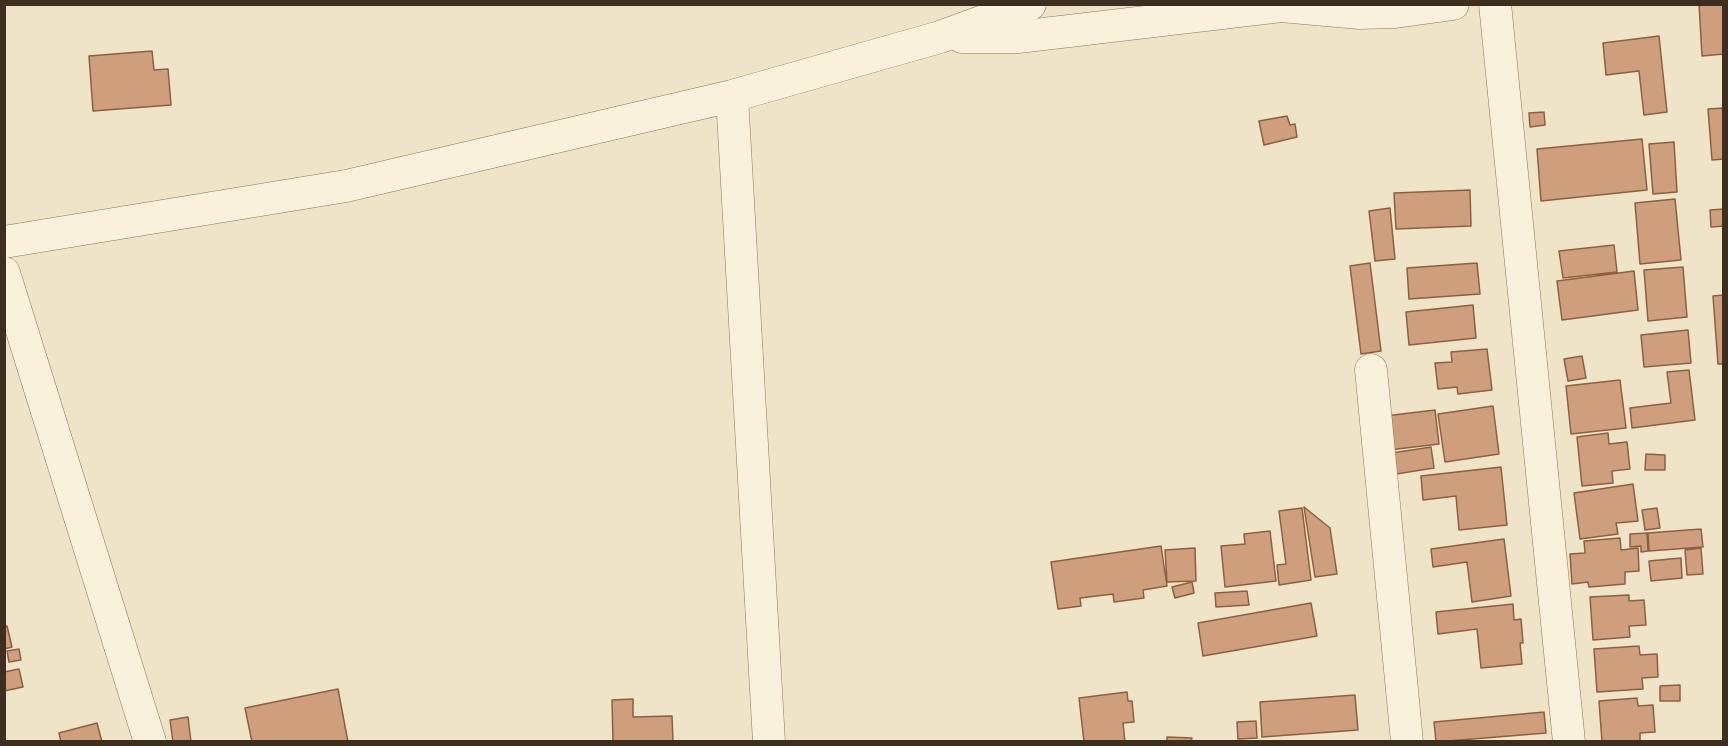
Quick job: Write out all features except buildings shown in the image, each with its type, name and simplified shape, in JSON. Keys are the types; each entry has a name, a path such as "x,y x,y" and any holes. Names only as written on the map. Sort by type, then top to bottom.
{"street":[{"path":"4,242 346,186 732,96 940,37 1030,4"},
{"path":"940,37 1018,37 1279,5 1360,13 1395,12 1454,4"},
{"path":"1495,4 1569,741"},
{"path":"732,96 769,741"},
{"path":"4,274 136,741"},
{"path":"4,274 150,741"},
{"path":"1371,370 1407,741"}]}
